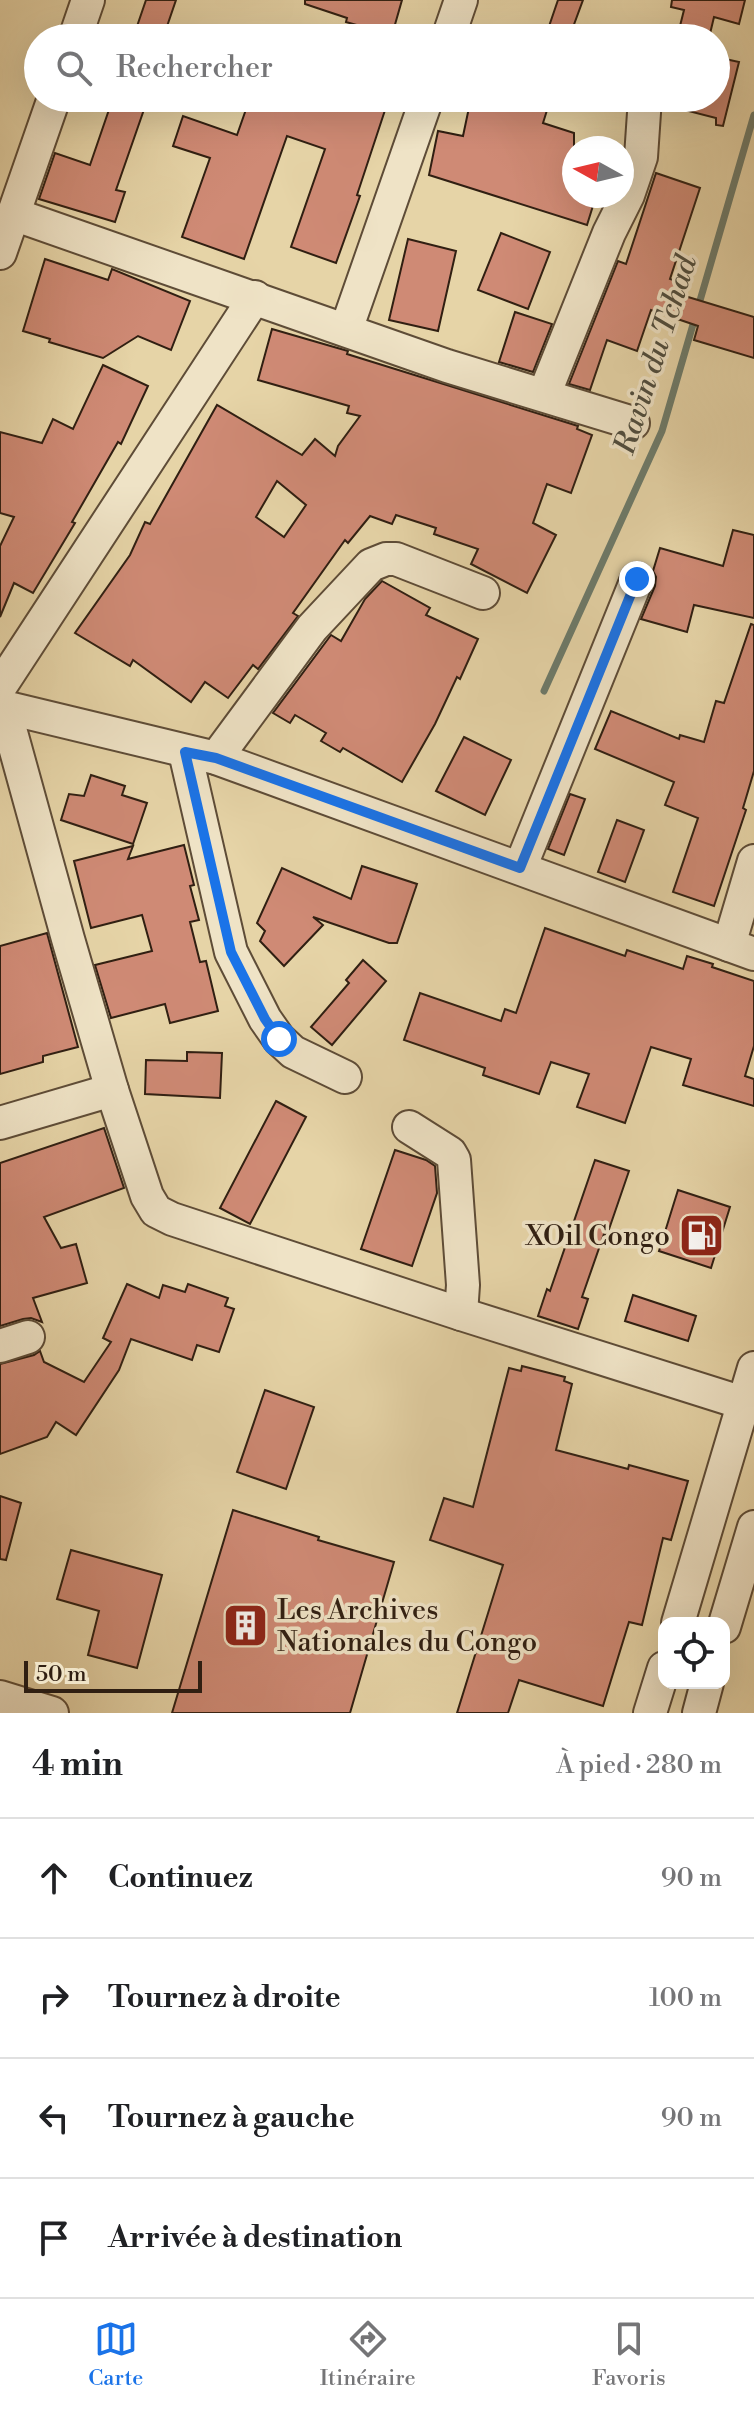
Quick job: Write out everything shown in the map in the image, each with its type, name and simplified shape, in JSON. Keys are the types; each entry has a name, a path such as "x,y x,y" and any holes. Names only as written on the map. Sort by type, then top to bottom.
{"street":[{"path":"80,24 88,0"},
{"path":"453,24 461,0"},
{"path":"0,253 49,112"},
{"path":"346,330 422,112"},
{"path":"544,395 637,169 641,157 644,112"},
{"path":"13,214 447,366 633,423"},
{"path":"255,297 1,700 112,1090 147,1196 156,1211 172,1219 743,1403"},
{"path":"200,755 371,565 396,559 483,593"},
{"path":"520,868 637,579"},
{"path":"1,700 200,755 742,949 754,861"},
{"path":"200,755 231,952 265,1019 279,1039 293,1052 345,1077"},
{"path":"0,1123 112,1090"},
{"path":"409,1127 450,1153 457,1169 461,1314"},
{"path":"680,1617 754,1368"},
{"path":"727,1617 754,1527"},
{"path":"650,1713 658,1687"},
{"path":"699,1713 705,1689"},
{"path":"0,1697 52,1713"}],"building":[{"path":"146,0 176,0 168,24 138,24"},
{"path":"305,0 402,0 395,24 353,24 346,22 347,18 305,4"},
{"path":"558,0 583,0 574,24 550,24"},
{"path":"672,0 745,0 739,24 714,17 712,24 680,24 684,10 671,7"},
{"path":"730,60 739,62 730,98"},
{"path":"108,112 143,112 116,190 125,192 115,222 39,199 55,153 90,165"},
{"path":"245,112 384,112 357,195 360,196 336,263 291,247 325,149 287,136 244,259 182,237 210,158 173,146 183,116 237,135"},
{"path":"468,112 546,112 543,123 574,133 574,136 562,136 562,208 592,208 587,225 429,175 438,131 463,136"},
{"path":"692,112 726,112 723,126 716,125 716,118"},
{"path":"656,173 700,188 670,279 678,282 675,293 754,317 754,358 694,340 698,326 651,310 637,351 607,340 590,390 569,384 618,261 626,264"},
{"path":"501,233 550,252 528,309 478,290"},
{"path":"408,239 456,251 438,331 389,320"},
{"path":"45,259 108,280 112,269 190,301 171,350 138,336 103,358 23,331"},
{"path":"515,312 552,324 533,372 499,362"},
{"path":"272,329 578,426 577,429 592,435 571,493 547,484 533,523 556,535 527,593 471,564 478,549 434,534 436,528 396,515 392,524 370,516 348,543 345,540 293,613 298,616 258,669 253,665 228,698 205,682 191,702 133,660 130,666 75,633 130,555 145,522 150,524 217,405 302,455 315,439 335,456 338,446 360,416 347,413 349,406 258,380","holes":["277,481 306,505 284,537 256,517"]},
{"path":"103,365 148,386 121,444 118,442 33,593 14,583 0,617 0,546 14,517 0,513 0,432 42,443 53,419 73,429"},
{"path":"733,530 754,535 754,618 694,605 687,632 641,619 655,586 653,571 660,548 723,566"},
{"path":"382,581 430,608 426,615 478,639 460,679 457,677 402,782 343,748 340,752 321,741 326,733 295,715 290,723 273,713 331,635 341,641 365,599"},
{"path":"751,624 754,625 754,771 743,808 746,810 714,906 673,892 698,818 665,805 674,782 595,749 611,711 679,739 680,735 704,742 716,701 724,703"},
{"path":"464,737 511,760 485,815 436,791"},
{"path":"91,775 125,786 122,795 147,803 133,844 61,820 69,794 84,796"},
{"path":"570,794 585,799 564,855 548,849"},
{"path":"617,820 644,830 625,882 598,872"},
{"path":"184,845 199,920 190,922 200,962 206,961 218,1011 170,1023 165,1004 111,1018 95,965 152,951 142,915 91,928 74,861 133,846 128,859"},
{"path":"362,866 417,884 397,943 313,917 323,925 284,966 260,941 265,931 257,923 282,868 351,899"},
{"path":"545,928 625,956 627,950 683,969 687,956 754,981 754,1046 745,1076 754,1079 754,1106 683,1085 691,1059 651,1047 625,1123 577,1107 589,1074 551,1062 539,1094 483,1075 485,1068 404,1040 420,993 501,1021 505,1009 516,1013"},
{"path":"47,933 78,1047 43,1056 43,1062 0,1074 0,946"},
{"path":"363,960 386,981 332,1045 311,1027 349,983 346,980"},
{"path":"187,1052 222,1053 220,1098 145,1094 146,1060 187,1061"},
{"path":"276,1101 306,1117 250,1224 220,1208"},
{"path":"104,1128 124,1188 44,1217 61,1248 76,1244 87,1283 33,1298 42,1322 31,1318 0,1326 0,1163"},
{"path":"395,1150 435,1166 437,1193 412,1266 361,1249"},
{"path":"595,1160 629,1171 582,1297 588,1299 578,1329 538,1316 547,1289 550,1291"},
{"path":"678,1190 730,1207 711,1268 659,1251"},
{"path":"127,1284 159,1298 163,1285 185,1292 188,1284 228,1298 225,1306 234,1309 219,1352 197,1345 192,1360 131,1339 119,1370 76,1435 56,1422 47,1437 0,1454 0,1364 40,1351 44,1362 84,1382 111,1342 103,1338"},
{"path":"633,1295 696,1316 688,1341 625,1321"},
{"path":"522,1366 565,1377 564,1381 572,1384 556,1450 688,1481 671,1540 663,1538 642,1625 629,1622 603,1706 519,1680 508,1713 457,1713 503,1565 430,1540 444,1498 473,1507 509,1368 521,1371"},
{"path":"265,1390 314,1407 286,1489 237,1472"},
{"path":"0,1496 21,1503 6,1560 0,1559"},
{"path":"233,1510 319,1537 318,1540 394,1562 350,1713 172,1713"},
{"path":"71,1550 162,1575 137,1668 88,1655 99,1611 57,1599"}],"waterway":[{"name":"Ravin du Tchad","path":"544,691 662,431 754,115"}],"place":[{"name":"XOil Congo","path":"701,1235"},
{"name":"Les Archives Nationales du Congo","path":"246,1625"}],"route":[{"path":"279,1039 265,1019 231,952 185,752 216,758 520,868 637,579"}]}
